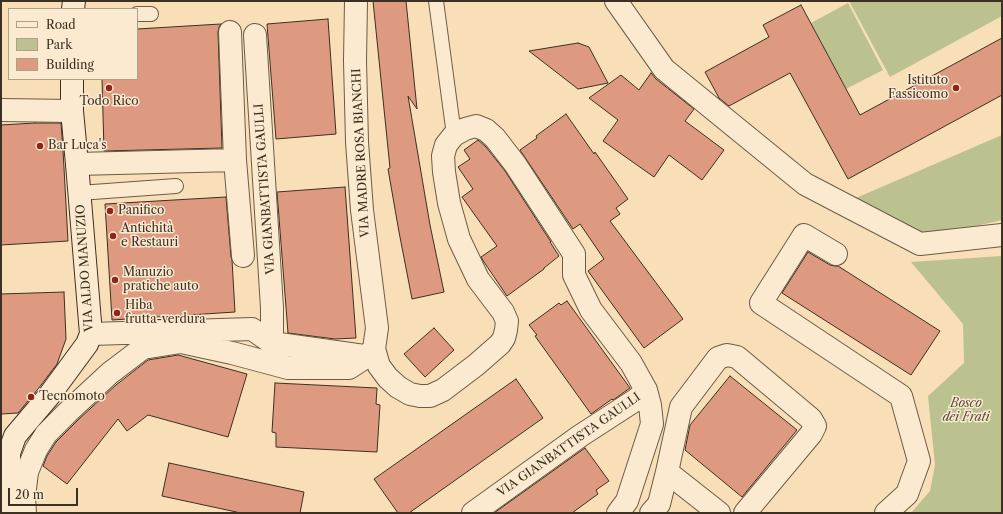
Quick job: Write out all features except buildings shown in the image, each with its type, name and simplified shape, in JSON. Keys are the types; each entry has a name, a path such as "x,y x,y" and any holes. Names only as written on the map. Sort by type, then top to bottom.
{"street":[{"name":"VIA MADRE ROSA BIANCHI","path":"356,1 355,61 357,142 362,210 376,328 370,353"},
{"path":"616,1 664,69 805,184 920,244 1002,234"},
{"path":"230,32 235,160 243,256"},
{"name":"VIA GIANBATTISTA GAULLI","path":"255,35 272,308 272,343"},
{"name":"VIA ALDO MANUZIO","path":"11,513 9,453 15,436 48,397 87,344 91,334 72,111 72,80"},
{"path":"1,110 72,111"},
{"name":"VIA GIANBATTISTA GAULLI","path":"454,135 465,129 476,126 486,130 495,138 515,164 574,254 574,275 591,310 630,363 646,390 650,404 652,424 627,501 618,513"},
{"path":"91,334 252,329 272,343 370,353 388,378 398,388 410,394 430,396 443,390 476,365 500,344 504,338 507,321 503,312 478,279 459,238 449,203 443,156 446,145 454,135"},
{"path":"77,164 235,160"},
{"path":"836,254 804,235 761,302 901,396 919,461 907,494 886,513"},
{"path":"25,513 24,497 27,472 36,450 46,434 110,373 143,348 181,342 232,353 288,368 349,368 370,353"},
{"path":"651,513 659,504 681,407 718,358 727,355 738,357 811,419 814,426 811,434 745,513"},
{"name":"VIA GIANBATTISTA GAULLI","path":"472,513 580,436 637,400 646,390"},
{"path":"667,472 719,513"}],"lane":[{"path":"436,1 454,135"},
{"path":"138,14 151,14"},
{"path":"79,193 176,186"}],"green space":[{"path":"849,1 1002,1 1002,16 890,77"},
{"path":"848,3 883,70 846,89 811,23"},
{"path":"1002,135 1002,220 923,238 856,198"},
{"name":"Bosco dei Frati","path":"1002,256 1002,513 911,513 930,491 935,465 928,396 964,363 963,324 911,262"}],"place":[{"name":"Todo Rico","path":"109,88"},
{"name":"Istituto Fassicomo","path":"956,88"},
{"name":"Bar Luca's","path":"40,146"},
{"name":"Panifico","path":"110,211"},
{"name":"Antichità e Restauri","path":"113,236"},
{"name":"Manuzio pratiche auto","path":"115,280"},
{"name":"Hiba frutta-verdura","path":"117,313"},
{"name":"Tecnomoto","path":"31,397"}]}
